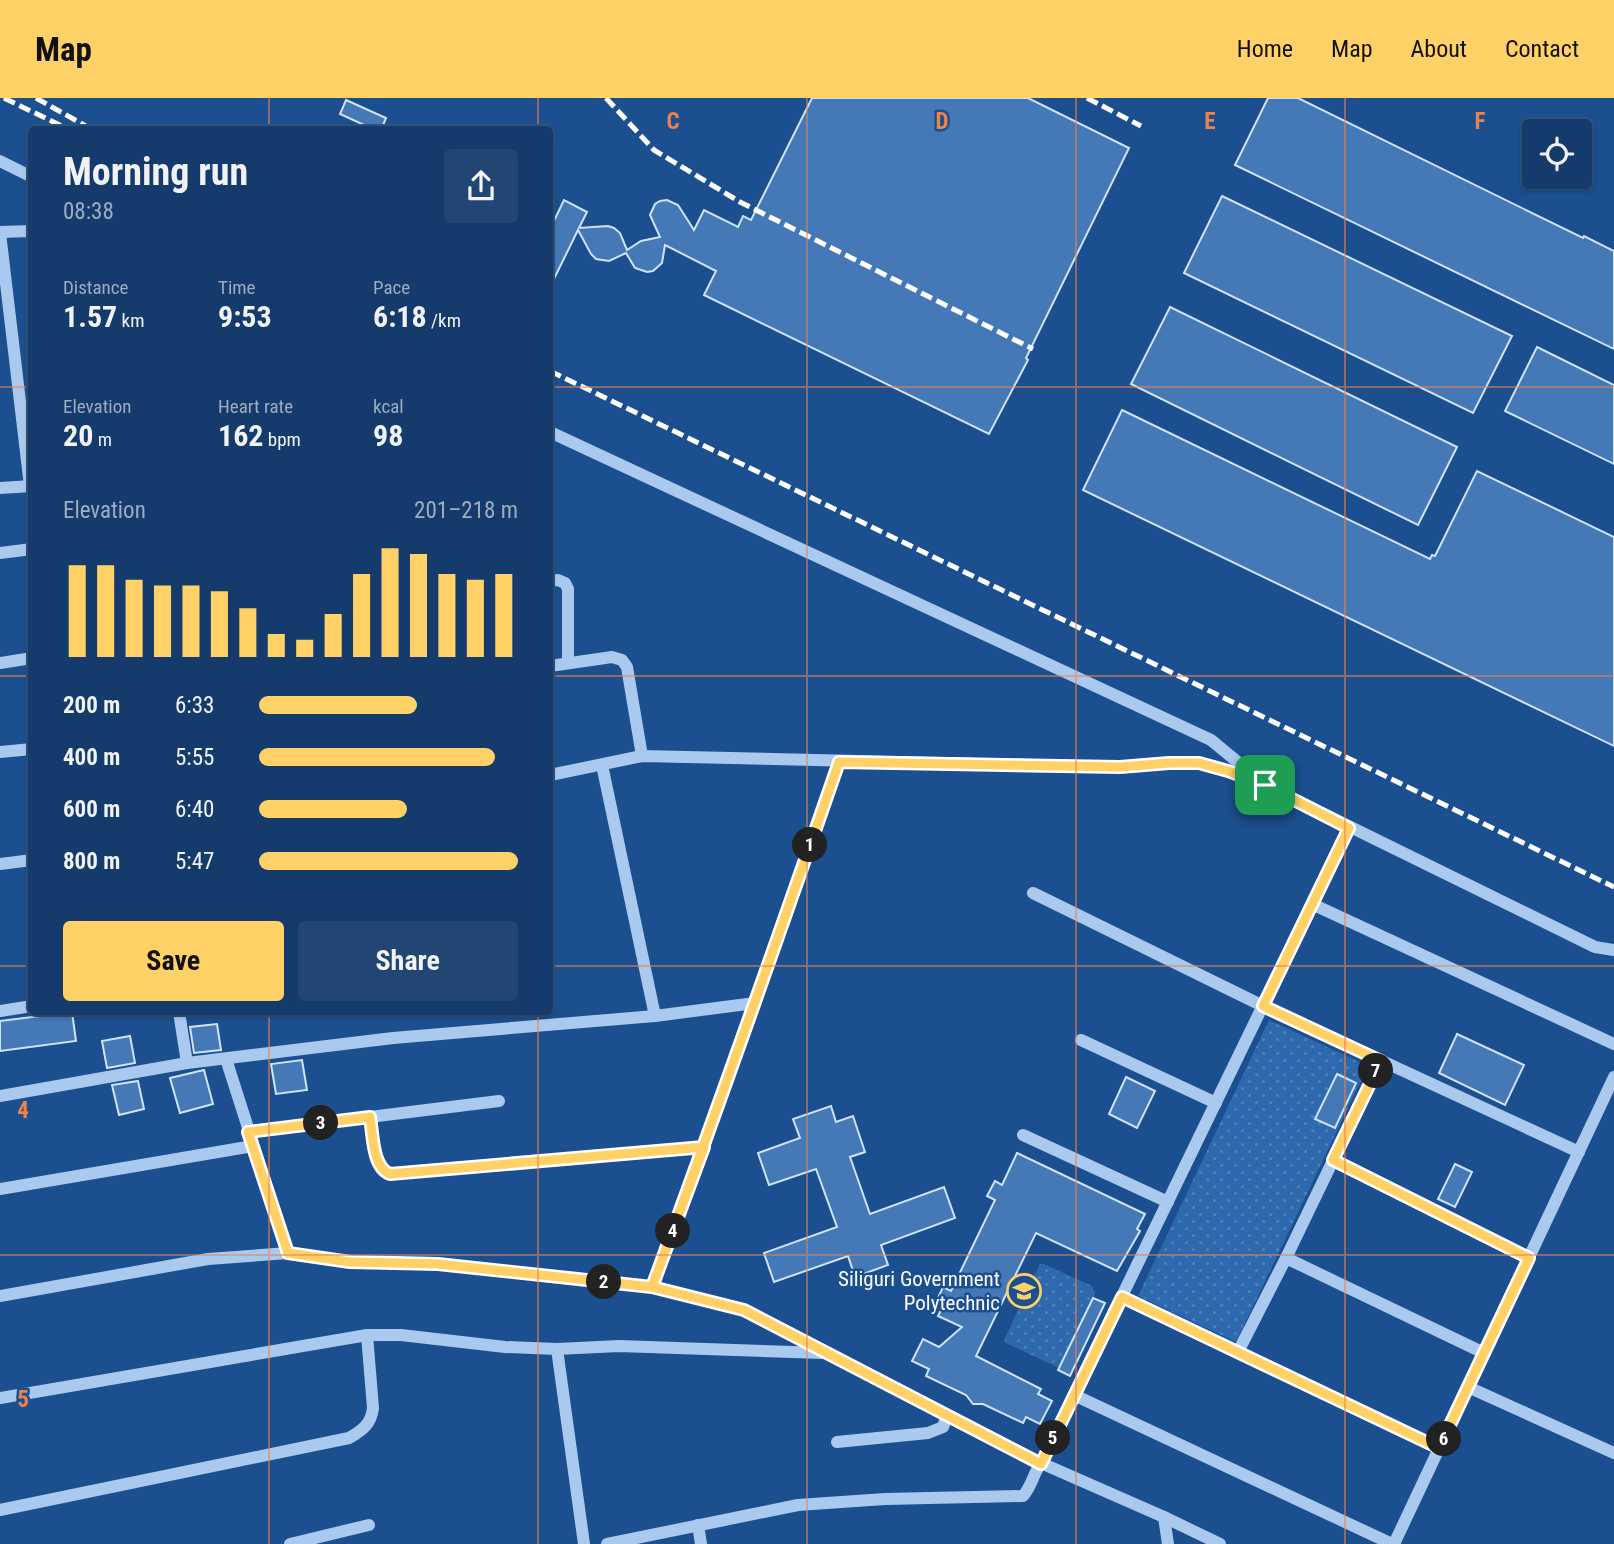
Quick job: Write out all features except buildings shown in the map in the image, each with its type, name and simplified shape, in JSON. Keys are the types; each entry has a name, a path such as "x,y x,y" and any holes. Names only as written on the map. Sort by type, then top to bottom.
{"street":[{"path":"0,161 28,175"},
{"path":"28,231 0,233 28,462"},
{"path":"553,433 1211,740 1265,785"},
{"path":"0,488 28,486"},
{"path":"0,553 28,550"},
{"path":"553,581 565,583 568,589 568,663"},
{"path":"553,666 612,657 622,660 627,667 642,756"},
{"path":"0,663 28,659"},
{"path":"0,752 28,749"},
{"path":"553,774 642,756 1120,767 1199,763 1265,785 1614,956"},
{"path":"652,1287 839,762"},
{"path":"602,765 655,1016"},
{"path":"607,1544 798,1505 885,1499 1023,1496 1030,1488 1035,1471 1041,1464 1073,1390 1168,1202 1349,828"},
{"path":"0,864 28,860"},
{"path":"1033,893 1263,1006 1579,1152"},
{"path":"1312,904 1614,1044"},
{"path":"1595,947 1614,950"},
{"path":"0,1096 187,1063 393,1038 655,1016 755,1003"},
{"path":"0,1011 28,1007"},
{"path":"179,1015 187,1063"},
{"path":"534,1015 535,1026"},
{"path":"1081,1040 1216,1103"},
{"path":"226,1059 288,1253"},
{"path":"1238,1352 1381,1061"},
{"path":"1073,1390 1393,1544 1614,1077"},
{"path":"248,1132 499,1101"},
{"path":"370,1117 379,1163 383,1171 390,1174 704,1147"},
{"path":"1023,1135 1168,1202"},
{"path":"0,1189 253,1146"},
{"path":"1333,1160 1529,1258"},
{"path":"0,1296 208,1259 288,1253 350,1262 438,1264 652,1287 744,1310 1041,1464 1220,1544"},
{"path":"1286,1258 1484,1353"},
{"path":"1121,1291 1238,1352 1439,1448"},
{"path":"0,1398 367,1335 401,1335 505,1347 557,1349 619,1346 826,1353"},
{"path":"0,1510 349,1438 363,1430 371,1419 373,1408 367,1335"},
{"path":"557,1349 584,1544"},
{"path":"1468,1387 1614,1453"},
{"path":"837,1442 928,1433 943,1427 947,1415"},
{"path":"1164,1517 1168,1544"},
{"path":"290,1544 369,1525"},
{"path":"698,1525 701,1544"}],"shaded area":[{"path":"1269,1020 1368,1066 1236,1342 1138,1296"},
{"path":"1040,1264 1092,1286 1095,1294 1059,1368 1004,1340"}],"railway":[{"path":"4,98 62,126"},
{"path":"36,98 86,126"},
{"path":"606,98 654,150 740,202 1033,349"},
{"path":"1087,98 1141,126"},
{"path":"553,372 1614,887"}],"place":[{"name":"Siliguri Government Polytechnic","path":"1024,1291"}],"route":[{"path":"1265,785 1199,763 1120,767 839,762 704,1147 652,1287 438,1264 350,1262 288,1253 248,1132 370,1117 379,1163 383,1171 390,1174 704,1147 678,1217 652,1287 744,1310 1041,1464 1122,1297 1439,1448 1529,1258 1333,1160 1381,1061 1263,1006 1349,828 1265,785"}]}
